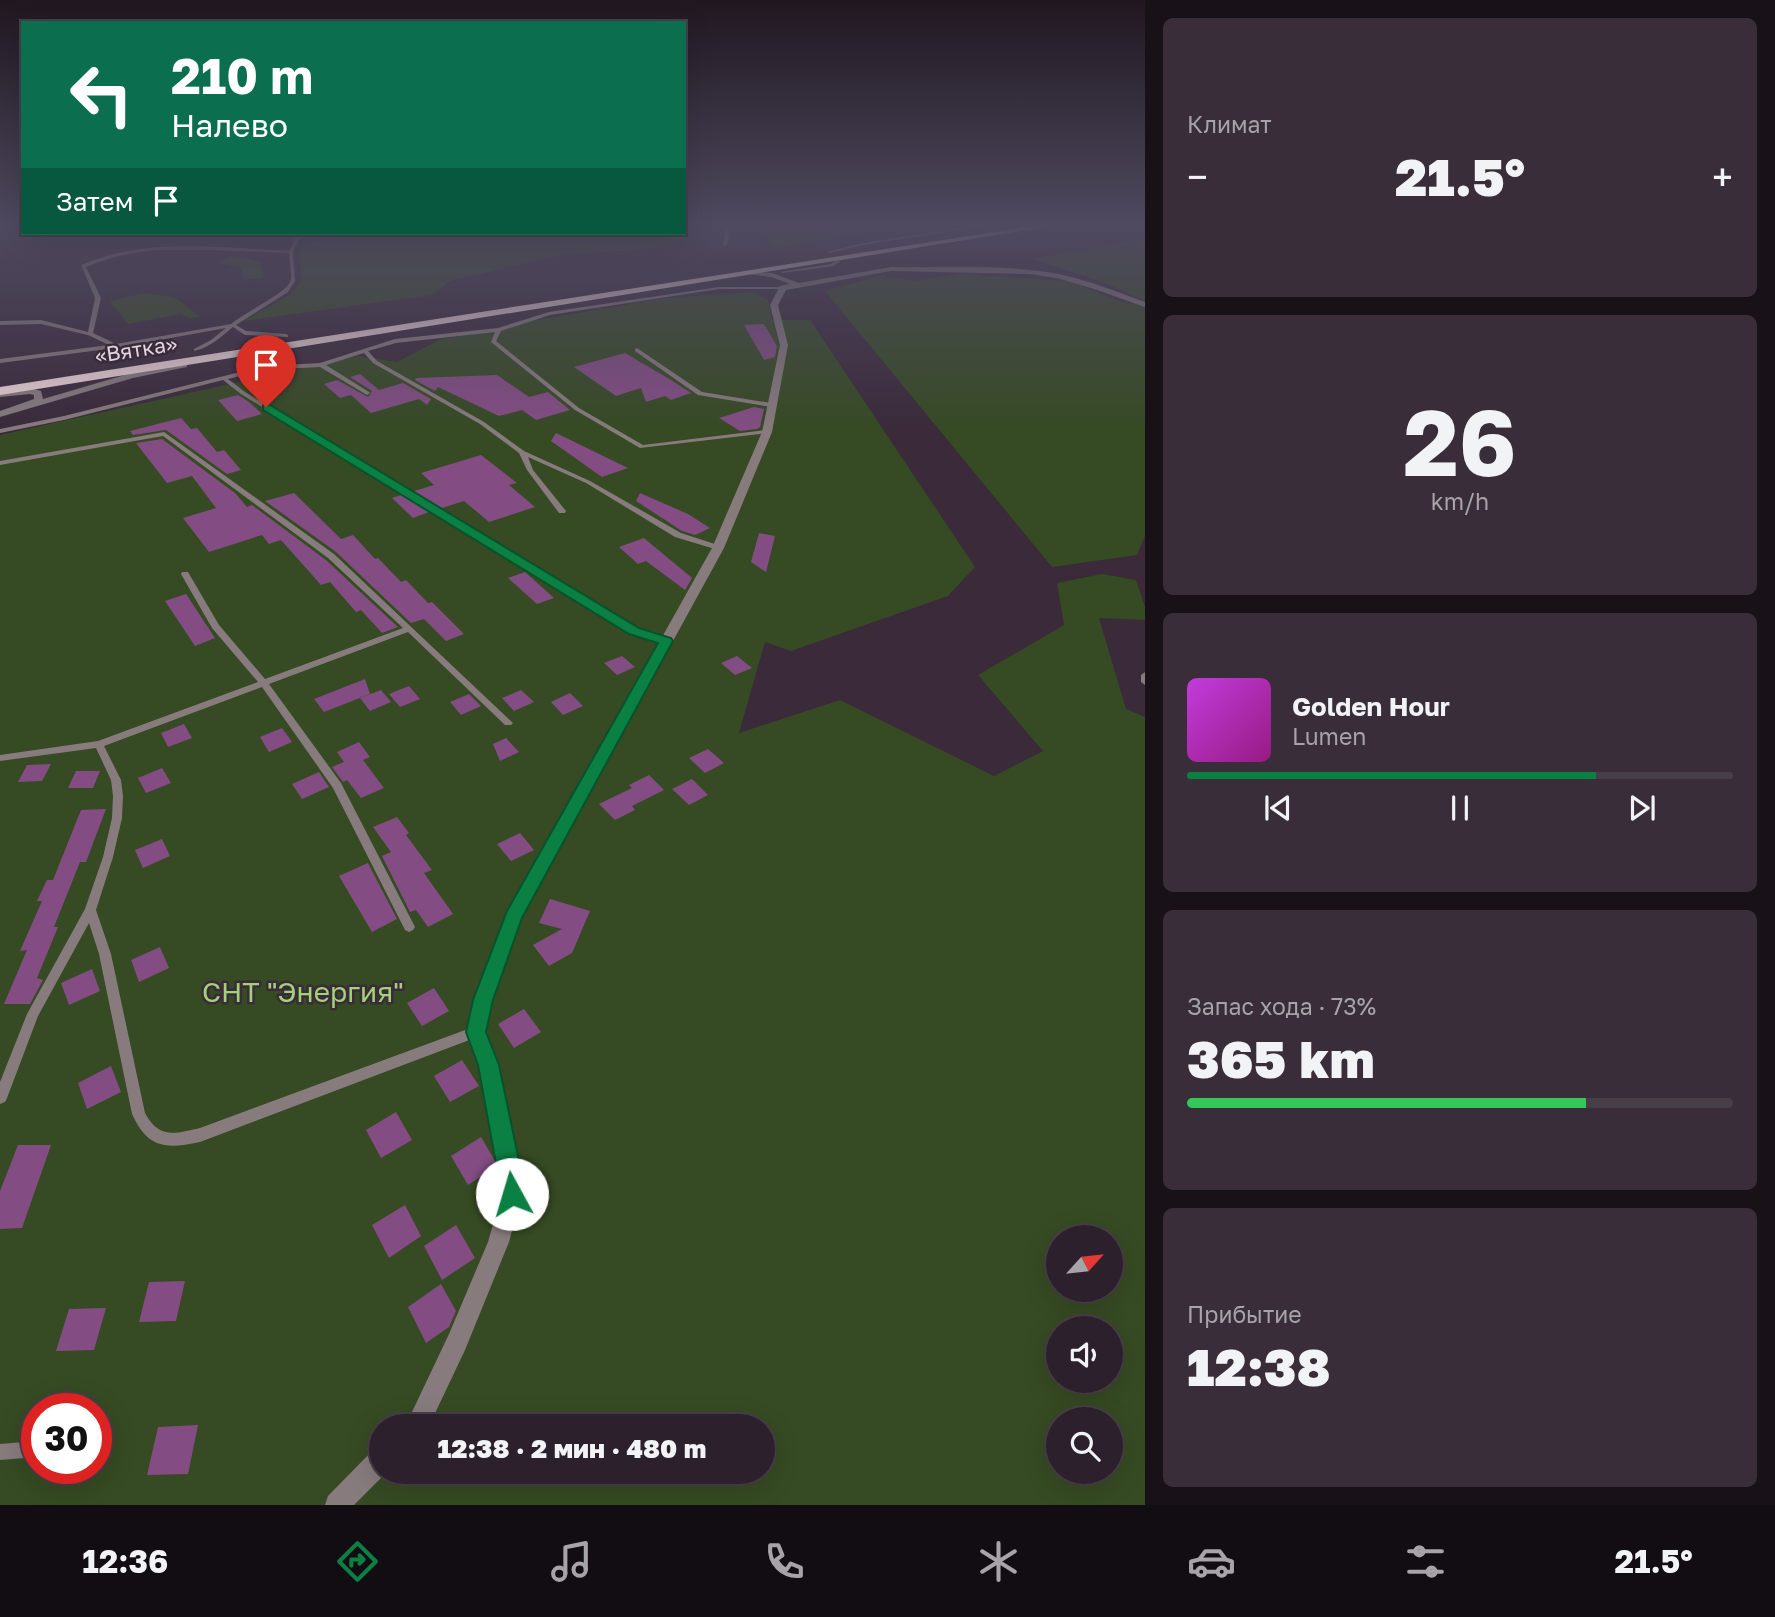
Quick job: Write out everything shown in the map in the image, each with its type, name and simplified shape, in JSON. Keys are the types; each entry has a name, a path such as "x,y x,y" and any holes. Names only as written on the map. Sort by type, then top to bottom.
{"highway":[{"name":"«Вятка»","path":"0,381 562,293"},
{"name":"«Вятка»","path":"0,393 616,293"}],"street":[{"path":"423,1414 457,1342 498,1241 512,1194 508,1161 488,1065 476,1032 483,1000 513,917 718,548 767,432 784,345 774,304 779,293"},
{"path":"1114,293 1145,305"},
{"path":"0,414 131,376 276,347"},
{"path":"0,393 30,391 40,395 36,402 18,409"},
{"path":"337,1505 369,1472"}],"lane":[{"path":"90,334 98,298 96,293"},
{"path":"196,350 283,293"},
{"path":"0,431 64,418 264,368 321,365 395,341 499,330 549,314 685,293"},
{"path":"0,323 41,322 90,334 115,346"},
{"path":"0,361 115,346 233,325 245,333 286,336"},
{"path":"499,330 493,341 577,409 642,447 767,432"},
{"path":"637,350 700,394 771,405"},
{"path":"365,351 375,362 482,422 522,452 588,482 678,535 718,548"},
{"path":"321,365 367,393"},
{"path":"225,379 243,393 634,631 666,641"},
{"path":"0,463 164,434 331,556 508,723"},
{"path":"522,452 530,470 562,511"},
{"path":"184,574 215,625 264,683 337,786 409,927"},
{"path":"0,758 99,744 409,629"},
{"path":"1145,675 1145,682"},
{"path":"0,1098 33,1014 90,911 117,818 116,780 99,744"},
{"path":"90,911 105,954 139,1114 146,1128 158,1138 175,1141 200,1135 476,1032"},
{"path":"0,1452 21,1450"}],"green space":[{"path":"143,293 174,297 201,317 190,318 180,314 128,324 110,301"},
{"path":"292,293 433,293 244,321"},
{"name":"СНТ \"Энергия\"","path":"733,293 754,293 768,300 772,320 810,320 975,567 948,596 791,651 765,642 739,733 840,700 994,776 1043,751 978,675 1064,625 1057,583 1102,574 1136,580 1145,607 1145,620 1099,618 1126,709 1145,717 1145,1505 0,1505 0,435 357,356 397,362 441,339 509,329 520,323 665,298"},
{"path":"827,293 1100,293 1128,304 1145,301 1145,536 1137,555 1052,567"},
{"path":"1127,293 1145,293 1145,301"}],"building":[{"path":"764,324 777,346 775,357 764,360 744,325"},
{"path":"625,353 691,393 671,400 665,396 646,402 641,388 616,396 574,367"},
{"path":"360,374 379,390 403,383 431,399 427,405 419,399 371,413 351,395 340,398 324,384 337,380 368,397 372,391 350,377"},
{"path":"497,375 529,397 548,392 570,410 536,420 522,410 499,416 438,387 435,391 415,380 416,378"},
{"path":"238,395 262,414 237,421 218,400"},
{"path":"754,407 764,409 760,427 757,429 740,431 719,418"},
{"path":"181,418 191,429 197,428 217,452 224,450 241,470 227,474 166,430 133,435 130,431"},
{"path":"556,433 628,468 602,477 551,441"},
{"path":"162,439 235,493 247,507 252,505 326,560 398,627 382,633 361,610 356,612 330,582 321,585 281,540 269,544 262,535 209,552 183,518 216,508 192,476 167,483 136,443"},
{"path":"481,455 517,483 509,485 535,507 489,522 464,501 442,508 414,491 434,485 421,473"},
{"path":"294,493 341,539 353,535 375,559 378,558 401,582 406,580 464,634 446,641 424,619 411,623 336,552 265,501"},
{"path":"640,493 688,514 710,528 695,535 682,531 636,501"},
{"path":"401,495 429,512 413,518 392,498"},
{"path":"759,533 775,536 766,572 751,562"},
{"path":"644,538 692,578 685,590 646,561 638,564 619,547"},
{"path":"525,572 554,598 537,604 508,578"},
{"path":"186,594 215,638 195,646 165,601"},
{"path":"622,656 635,667 617,675 604,663"},
{"path":"737,656 752,668 735,675 721,663"},
{"path":"365,679 370,694 324,712 314,699"},
{"path":"409,686 420,699 400,707 389,694"},
{"path":"381,690 391,702 370,711 360,698"},
{"path":"521,690 534,702 514,711 502,698"},
{"path":"570,693 583,706 563,715 551,702"},
{"path":"469,694 481,706 461,715 450,702"},
{"path":"184,724 192,738 168,747 161,733"},
{"path":"282,728 292,742 269,752 260,737"},
{"path":"506,738 519,752 500,761 493,744"},
{"path":"359,742 370,757 363,760 384,788 361,798 347,780 343,782 332,767 344,762 337,752"},
{"path":"708,749 724,763 705,773 689,758"},
{"path":"51,764 42,781 18,782 27,765"},
{"path":"162,768 171,783 146,793 138,778"},
{"path":"76,771 100,771 93,788 68,788"},
{"path":"319,772 329,787 302,799 292,784"},
{"path":"649,775 664,790 632,806 635,810 615,820 599,804 632,788 629,785"},
{"path":"692,779 708,795 689,805 672,789"},
{"path":"106,809 86,862 80,862 54,927 58,927 37,978 43,980 30,1004 4,1004 27,950 20,951 42,901 37,901 47,880 53,880 81,810"},
{"path":"397,817 409,833 406,835 432,870 424,873 453,914 428,927 416,910 410,912 382,856 391,852 373,827"},
{"path":"520,833 534,850 511,861 497,844"},
{"path":"162,839 170,856 143,868 135,850"},
{"path":"368,863 397,919 372,932 339,876"},
{"path":"550,899 590,911 572,953 549,966 533,945 562,929 539,923"},
{"path":"160,947 169,968 139,982 131,960"},
{"path":"92,969 100,991 69,1005 61,983"},
{"path":"434,988 449,1011 422,1026 407,1003"},
{"path":"524,1009 541,1032 514,1048 498,1024"},
{"path":"462,1060 479,1086 450,1102 434,1076"},
{"path":"111,1066 121,1092 87,1109 78,1083"},
{"path":"396,1112 412,1140 381,1158 366,1130"},
{"path":"481,1137 496,1167 468,1185 451,1156"},
{"path":"18,1145 51,1145 22,1228 0,1229 0,1191"},
{"path":"405,1205 421,1236 389,1258 372,1225"},
{"path":"456,1225 475,1258 442,1280 424,1246"},
{"path":"185,1281 176,1321 139,1322 149,1282"},
{"path":"441,1284 456,1311 449,1327 426,1343 408,1307"},
{"path":"106,1308 94,1350 56,1351 69,1309"},
{"path":"198,1425 188,1474 147,1475 158,1427"}],"route":[{"path":"266,407 634,631 666,641 513,917 483,1000 476,1032 488,1065 508,1161 512,1194"}]}
